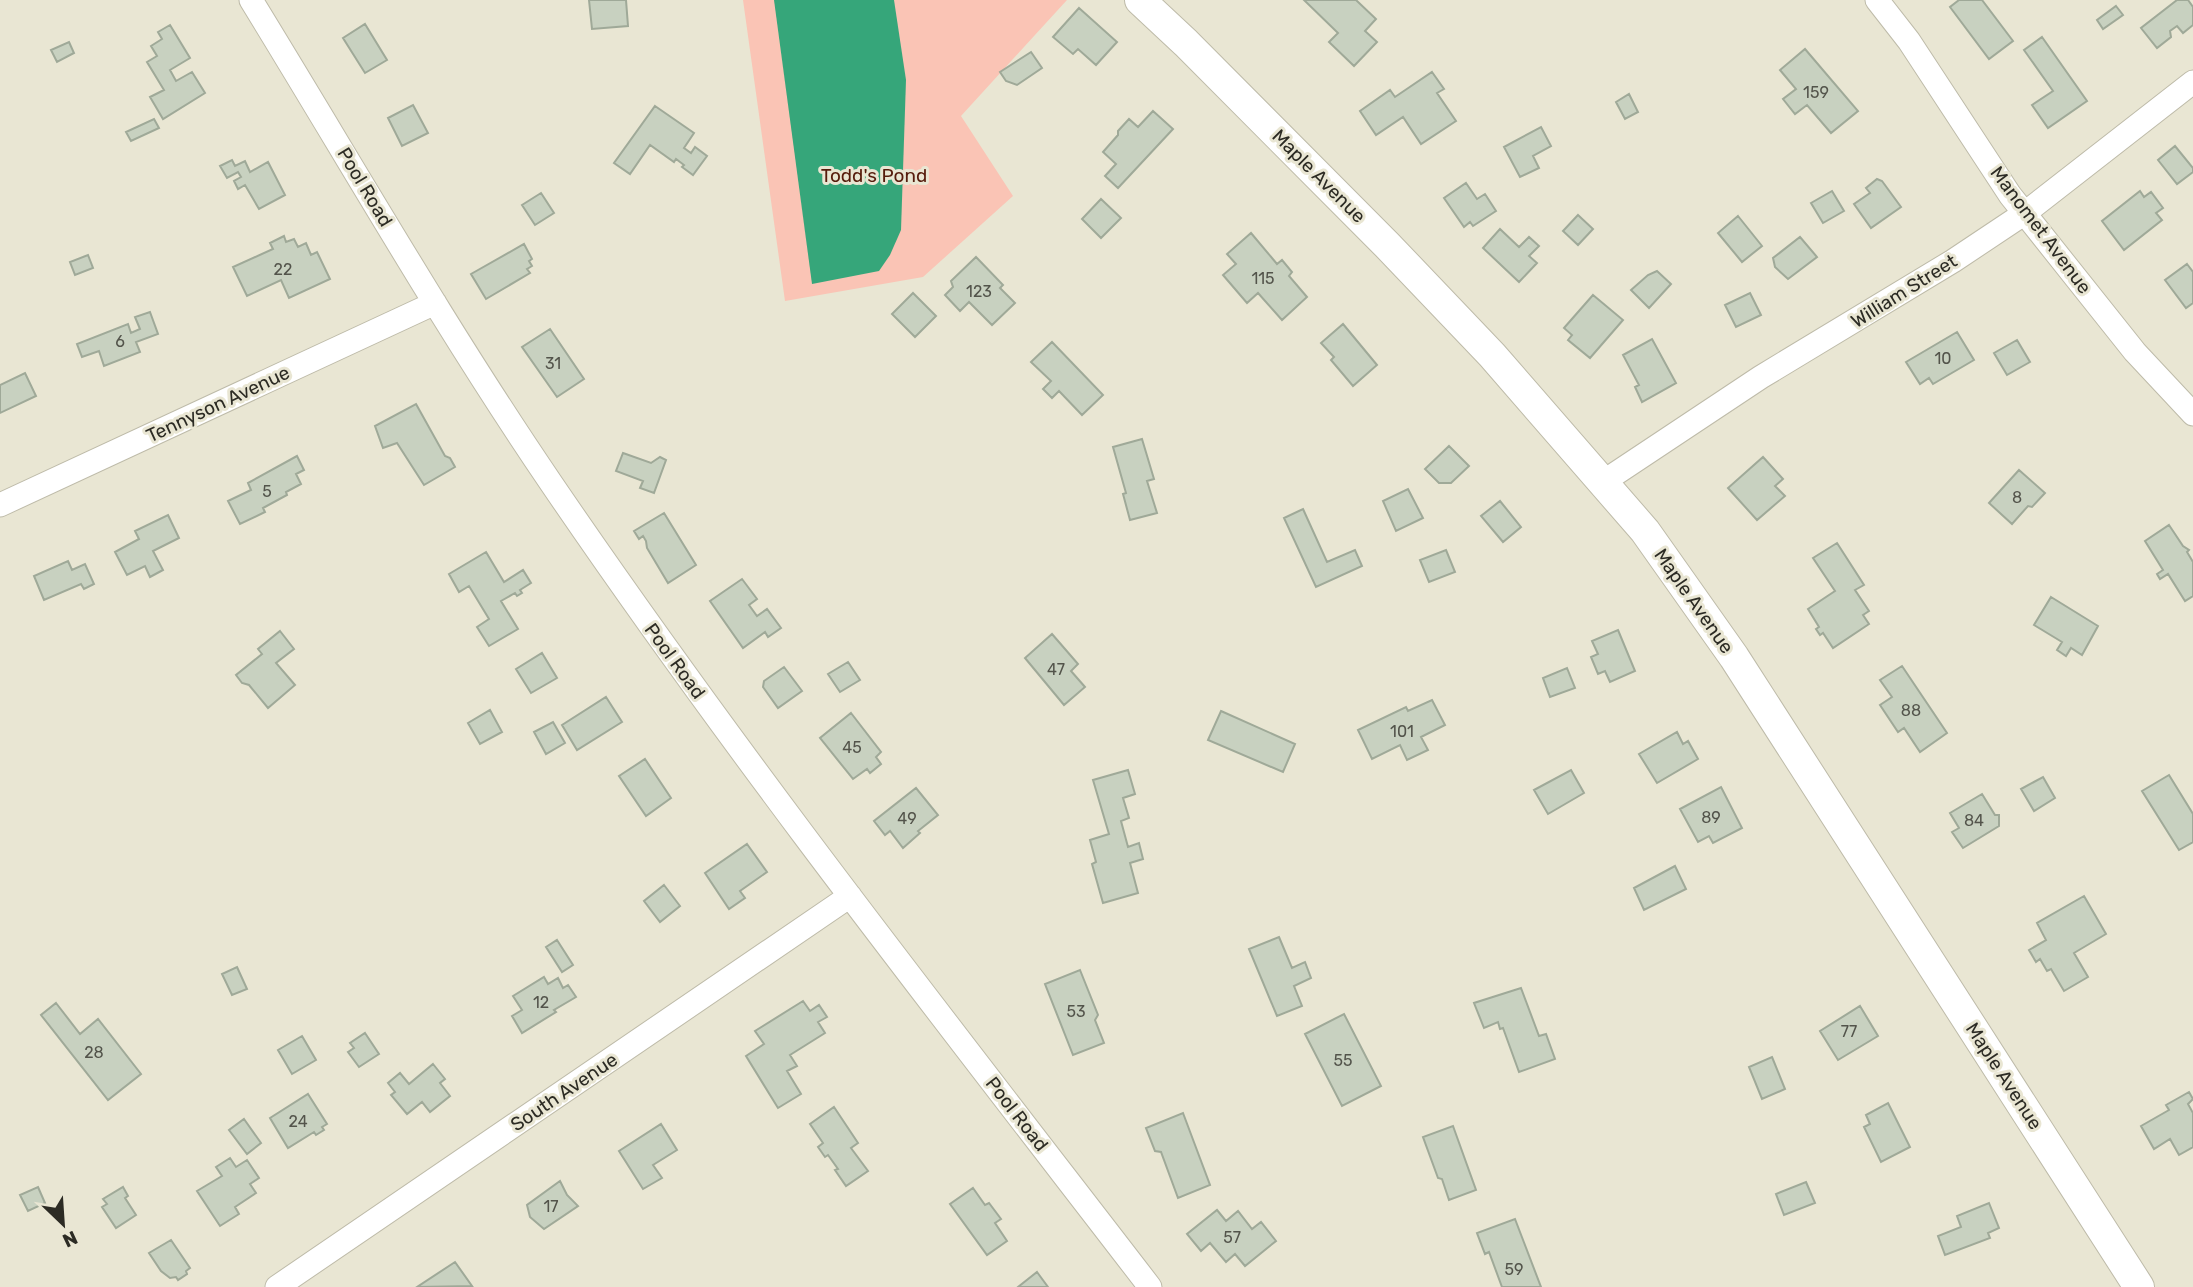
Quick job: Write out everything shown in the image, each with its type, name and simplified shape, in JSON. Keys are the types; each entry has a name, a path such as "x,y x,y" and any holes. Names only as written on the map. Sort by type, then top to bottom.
{"main road":[{"name":"Maple Avenue","path":"1140,0 1387,245 1492,355 1645,531 1734,657 2139,1287"}],"street":[{"name":"Pool Road","path":"251,0 498,404 644,618 850,896 1150,1287"},
{"name":"Manomet Avenue","path":"1877,0 1909,41 2010,195 2135,352 2193,414"},
{"name":"William Street","path":"1603,482 1760,377 1953,261 2025,213 2193,82"},
{"name":"Tennyson Avenue","path":"0,505 435,303"},
{"name":"South Avenue","path":"277,1287 850,896"}],"green space":[{"name":"Todd's Pond","path":"743,0 1067,0 961,116 1013,196 923,277 785,301"}],"shaded area":[{"name":"Todd's Pond","path":"774,0 894,0 906,80 901,230 890,255 879,271 812,284"}],"building":[{"path":"589,0 626,0 628,26 592,29"},
{"path":"1304,0 1356,0 1376,19 1365,31 1377,42 1354,66 1329,42 1338,33"},
{"path":"1959,0 1982,0 2013,41 1989,59 1950,7"},
{"path":"2177,0 2188,0 2193,7 2193,25 2183,33 2177,26 2170,31 2171,37 2157,48 2141,28"},
{"path":"2116,6 2123,15 2103,29 2097,20"},
{"path":"1079,8 1117,42 1096,65 1078,49 1073,54 1053,37"},
{"path":"365,24 387,60 365,73 343,38"},
{"path":"170,25 190,58 170,70 176,81 192,72 205,93 163,119 150,97 164,90 147,62 157,56 151,46 162,39 158,32"},
{"path":"2042,37 2087,101 2048,128 2032,105 2053,91 2024,50"},
{"path":"69,42 74,53 57,62 51,50"},
{"path":"1805,49 1858,111 1831,133 1807,105 1795,114 1783,99 1796,89 1780,70"},
{"path":"1031,52 1042,68 1017,85 1006,81 1000,72"},
{"path":"1432,72 1444,89 1437,93 1456,121 1421,144 1403,117 1376,135 1360,111 1390,90 1395,97"},
{"path":"1629,94 1638,112 1625,119 1616,102"},
{"path":"413,105 428,133 402,146 388,118"},
{"path":"655,106 694,133 684,148 691,153 695,147 707,156 693,175 676,159 674,162 650,145 630,174 614,163"},
{"path":"1153,111 1173,129 1118,188 1105,176 1116,164 1103,152 1129,119 1138,127"},
{"path":"154,119 159,128 131,141 126,132"},
{"path":"1541,127 1551,146 1533,156 1539,168 1520,177 1504,147"},
{"path":"2175,146 2193,168 2193,172 2177,184 2158,160"},
{"path":"232,160 235,166 245,161 250,172 268,162 285,195 259,209 245,185 238,189 234,181 241,177 238,172 227,178 220,166"},
{"path":"1877,179 1882,181 1901,207 1871,228 1854,204 1870,193 1866,188"},
{"path":"1466,183 1477,199 1485,194 1496,211 1473,226 1470,222 1464,227 1444,198"},
{"path":"1832,191 1844,211 1823,223 1811,203"},
{"path":"2140,191 2144,197 2151,192 2163,208 2156,213 2162,220 2124,250 2102,221"},
{"path":"541,193 554,213 535,225 522,205"},
{"path":"1101,199 1121,218 1101,238 1082,219"},
{"path":"1578,215 1593,229 1578,245 1563,231"},
{"path":"1738,216 1762,246 1742,262 1718,233"},
{"path":"1500,229 1519,247 1529,237 1539,246 1529,256 1537,263 1519,282 1483,248"},
{"path":"1251,233 1277,264 1282,260 1292,272 1289,276 1307,297 1282,320 1258,293 1247,303 1223,275 1236,264 1227,254"},
{"path":"284,236 286,242 294,239 298,247 306,243 311,255 317,252 330,279 289,298 281,280 247,296 233,267 273,249 270,243"},
{"path":"1800,237 1817,257 1788,279 1775,267 1773,258"},
{"path":"524,244 532,259 529,261 532,266 527,269 530,273 486,299 471,274"},
{"path":"88,255 93,268 75,275 70,262"},
{"path":"976,257 1003,285 1000,288 1015,303 992,325 969,302 960,311 945,295 953,287 951,281"},
{"path":"2187,264 2193,272 2193,303 2186,308 2165,280"},
{"path":"1657,271 1671,284 1649,308 1631,290"},
{"path":"913,293 936,316 915,337 892,314"},
{"path":"1750,293 1761,315 1736,327 1725,305"},
{"path":"1593,295 1623,320 1590,358 1568,340 1572,335 1564,328"},
{"path":"150,312 158,334 136,342 140,352 104,366 99,351 82,357 77,344 128,324 131,333 140,329 135,317"},
{"path":"1343,324 1377,365 1353,386 1331,360 1334,357 1321,343"},
{"path":"550,329 584,379 557,397 522,347"},
{"path":"1957,332 1974,360 1933,384 1929,378 1920,384 1906,362"},
{"path":"1652,339 1676,383 1642,402 1635,387 1639,385 1623,355"},
{"path":"2017,340 2030,362 2007,375 1994,353"},
{"path":"1052,342 1103,395 1082,415 1059,391 1052,398 1043,389 1051,381 1031,362"},
{"path":"25,373 36,396 0,413 0,385"},
{"path":"416,404 445,456 450,458 455,467 424,485 397,443 383,448 375,426"},
{"path":"1142,439 1154,479 1147,481 1157,513 1130,520 1123,494 1126,493 1113,447"},
{"path":"1449,446 1469,466 1451,483 1439,483 1425,469"},
{"path":"623,453 651,463 660,457 666,460 654,493 640,488 643,481 616,471"},
{"path":"297,456 304,470 296,474 301,484 263,508 265,512 240,524 228,501 251,490 248,483"},
{"path":"1763,457 1783,479 1775,486 1785,496 1757,520 1728,488"},
{"path":"2019,470 2045,493 2032,507 2028,506 2012,524 1989,503"},
{"path":"1408,489 1423,518 1396,531 1383,501"},
{"path":"1500,501 1521,527 1503,542 1481,516"},
{"path":"1303,509 1327,562 1355,550 1362,566 1316,587 1284,518"},
{"path":"664,513 696,565 668,583 647,548 643,536 639,539 634,531"},
{"path":"168,515 179,538 153,551 163,570 150,577 145,566 127,575 115,552 139,539 135,531"},
{"path":"2169,525 2183,546 2189,550 2187,552 2193,562 2193,596 2185,601 2168,574 2160,579 2157,574 2163,570 2145,541"},
{"path":"1837,543 1864,585 1855,590 1869,611 1863,615 1869,624 1833,648 1823,633 1820,635 1816,629 1819,627 1808,609 1835,591 1813,558"},
{"path":"1446,550 1455,572 1429,582 1420,560"},
{"path":"486,552 504,582 523,570 531,583 520,590 522,593 517,596 515,593 501,601 518,629 489,646 477,627 489,619 469,586 459,592 449,574"},
{"path":"68,561 72,570 85,564 94,584 84,589 81,584 44,600 34,576"},
{"path":"742,579 757,599 749,605 757,616 767,609 781,628 768,637 765,632 743,648 710,601"},
{"path":"2051,597 2098,626 2082,655 2071,648 2066,656 2057,650 2062,642 2034,625"},
{"path":"1618,630 1635,671 1610,682 1605,671 1598,674 1591,657 1598,654 1592,641"},
{"path":"280,631 294,649 276,663 295,685 268,708 249,685 242,683 236,675 262,654 258,649"},
{"path":"1052,634 1078,664 1071,671 1085,687 1064,705 1025,658"},
{"path":"542,653 557,678 531,693 516,669"},
{"path":"848,662 860,680 840,692 828,674"},
{"path":"1902,666 1947,733 1920,752 1904,728 1898,732 1880,705 1892,697 1880,680"},
{"path":"784,667 802,691 778,708 763,687 764,681"},
{"path":"1567,668 1575,688 1550,697 1543,678"},
{"path":"606,697 622,722 577,750 562,725"},
{"path":"1432,700 1445,725 1421,737 1428,750 1407,760 1400,745 1372,759 1358,730 1406,707 1408,711"},
{"path":"490,710 502,732 480,744 468,723"},
{"path":"1221,711 1295,744 1283,772 1208,740"},
{"path":"851,713 881,752 876,757 881,764 870,773 867,769 853,779 820,738"},
{"path":"553,722 565,743 546,754 534,732"},
{"path":"1677,732 1683,744 1688,741 1698,759 1657,783 1639,754"},
{"path":"645,759 671,798 646,816 619,776"},
{"path":"1128,770 1135,794 1123,798 1129,818 1121,821 1128,847 1139,843 1143,859 1130,863 1138,893 1103,903 1092,864 1096,862 1090,840 1109,834 1093,780"},
{"path":"1571,770 1584,793 1548,814 1534,790"},
{"path":"2169,775 2193,814 2193,842 2179,850 2142,791"},
{"path":"2043,777 2055,798 2034,811 2021,789"},
{"path":"1721,787 1742,828 1713,843 1709,836 1698,842 1680,809"},
{"path":"916,788 938,815 903,848 890,831 885,835 874,821"},
{"path":"1982,794 1995,815 1999,815 1999,826 1963,848 1952,832 1959,828 1950,813"},
{"path":"747,844 767,872 740,891 745,898 729,909 705,873"},
{"path":"1675,866 1686,889 1644,910 1634,888"},
{"path":"664,885 680,906 660,922 644,901"},
{"path":"2084,896 2106,934 2074,953 2088,977 2064,991 2051,969 2047,971 2040,959 2036,962 2029,950 2046,940 2037,923"},
{"path":"1279,937 1292,968 1305,962 1311,978 1294,986 1302,1006 1277,1016 1249,949"},
{"path":"557,940 573,965 562,972 546,947"},
{"path":"237,967 247,989 232,995 222,974"},
{"path":"1080,970 1098,1015 1095,1020 1104,1043 1073,1055 1045,984"},
{"path":"544,977 548,984 558,978 563,988 568,985 576,997 522,1033 512,1016 522,1010 513,996"},
{"path":"1521,988 1539,1036 1546,1034 1555,1059 1519,1072 1503,1028 1500,1029 1498,1022 1484,1028 1474,1003"},
{"path":"803,1001 810,1011 819,1005 827,1017 818,1022 825,1033 790,1055 797,1066 787,1071 801,1094 778,1108 746,1056 764,1044 755,1031"},
{"path":"56,1003 80,1034 98,1019 141,1074 108,1100 41,1015"},
{"path":"1860,1006 1878,1036 1838,1060 1820,1031"},
{"path":"1344,1014 1381,1086 1342,1106 1305,1034"},
{"path":"365,1033 379,1054 359,1067 348,1052 354,1048 350,1043"},
{"path":"302,1036 316,1060 292,1074 278,1050"},
{"path":"1772,1057 1785,1089 1762,1099 1749,1067"},
{"path":"433,1064 445,1079 440,1083 450,1096 430,1112 422,1102 407,1114 391,1095 395,1092 388,1083 400,1073 409,1084"},
{"path":"2189,1092 2193,1099 2188,1104 2193,1113 2193,1147 2179,1155 2170,1139 2154,1149 2141,1126 2169,1110 2166,1105"},
{"path":"308,1094 327,1124 322,1127 324,1130 316,1135 314,1132 288,1148 270,1118"},
{"path":"1888,1103 1910,1147 1881,1162 1864,1127 1870,1124 1866,1115"},
{"path":"834,1107 858,1143 851,1148 868,1171 846,1186 828,1155 825,1157 818,1147 823,1143 810,1124"},
{"path":"1183,1113 1210,1185 1178,1198 1161,1152 1155,1151 1146,1128"},
{"path":"244,1119 261,1143 247,1154 229,1130"},
{"path":"661,1124 677,1150 653,1165 662,1178 643,1189 619,1151"},
{"path":"1453,1126 1476,1190 1449,1200 1423,1137"},
{"path":"230,1158 236,1167 247,1160 259,1178 250,1184 256,1193 235,1207 239,1214 220,1226 197,1191 222,1176 216,1167"},
{"path":"560,1181 567,1195 578,1206 544,1229 530,1217 527,1205"},
{"path":"1806,1182 1815,1203 1784,1215 1776,1194"},
{"path":"38,1187 45,1203 28,1211 20,1195"},
{"path":"123,1187 128,1196 125,1198 136,1215 116,1228 102,1207 107,1204 103,1199"},
{"path":"973,1188 985,1205 989,1203 1001,1219 995,1223 1007,1241 987,1255 950,1204"},
{"path":"1989,1203 1999,1228 1988,1233 1990,1238 1945,1255 1938,1236 1961,1227 1957,1216"},
{"path":"1217,1210 1226,1221 1238,1211 1252,1229 1261,1222 1276,1241 1245,1266 1235,1254 1226,1262 1210,1243 1201,1251 1187,1234"},
{"path":"1515,1219 1541,1287 1502,1287 1489,1252 1485,1254 1477,1233"},
{"path":"171,1240 190,1268 186,1271 187,1274 178,1280 161,1271 149,1253"},
{"path":"455,1262 472,1286 417,1287"},
{"path":"1037,1272 1048,1287 1018,1287"}]}
